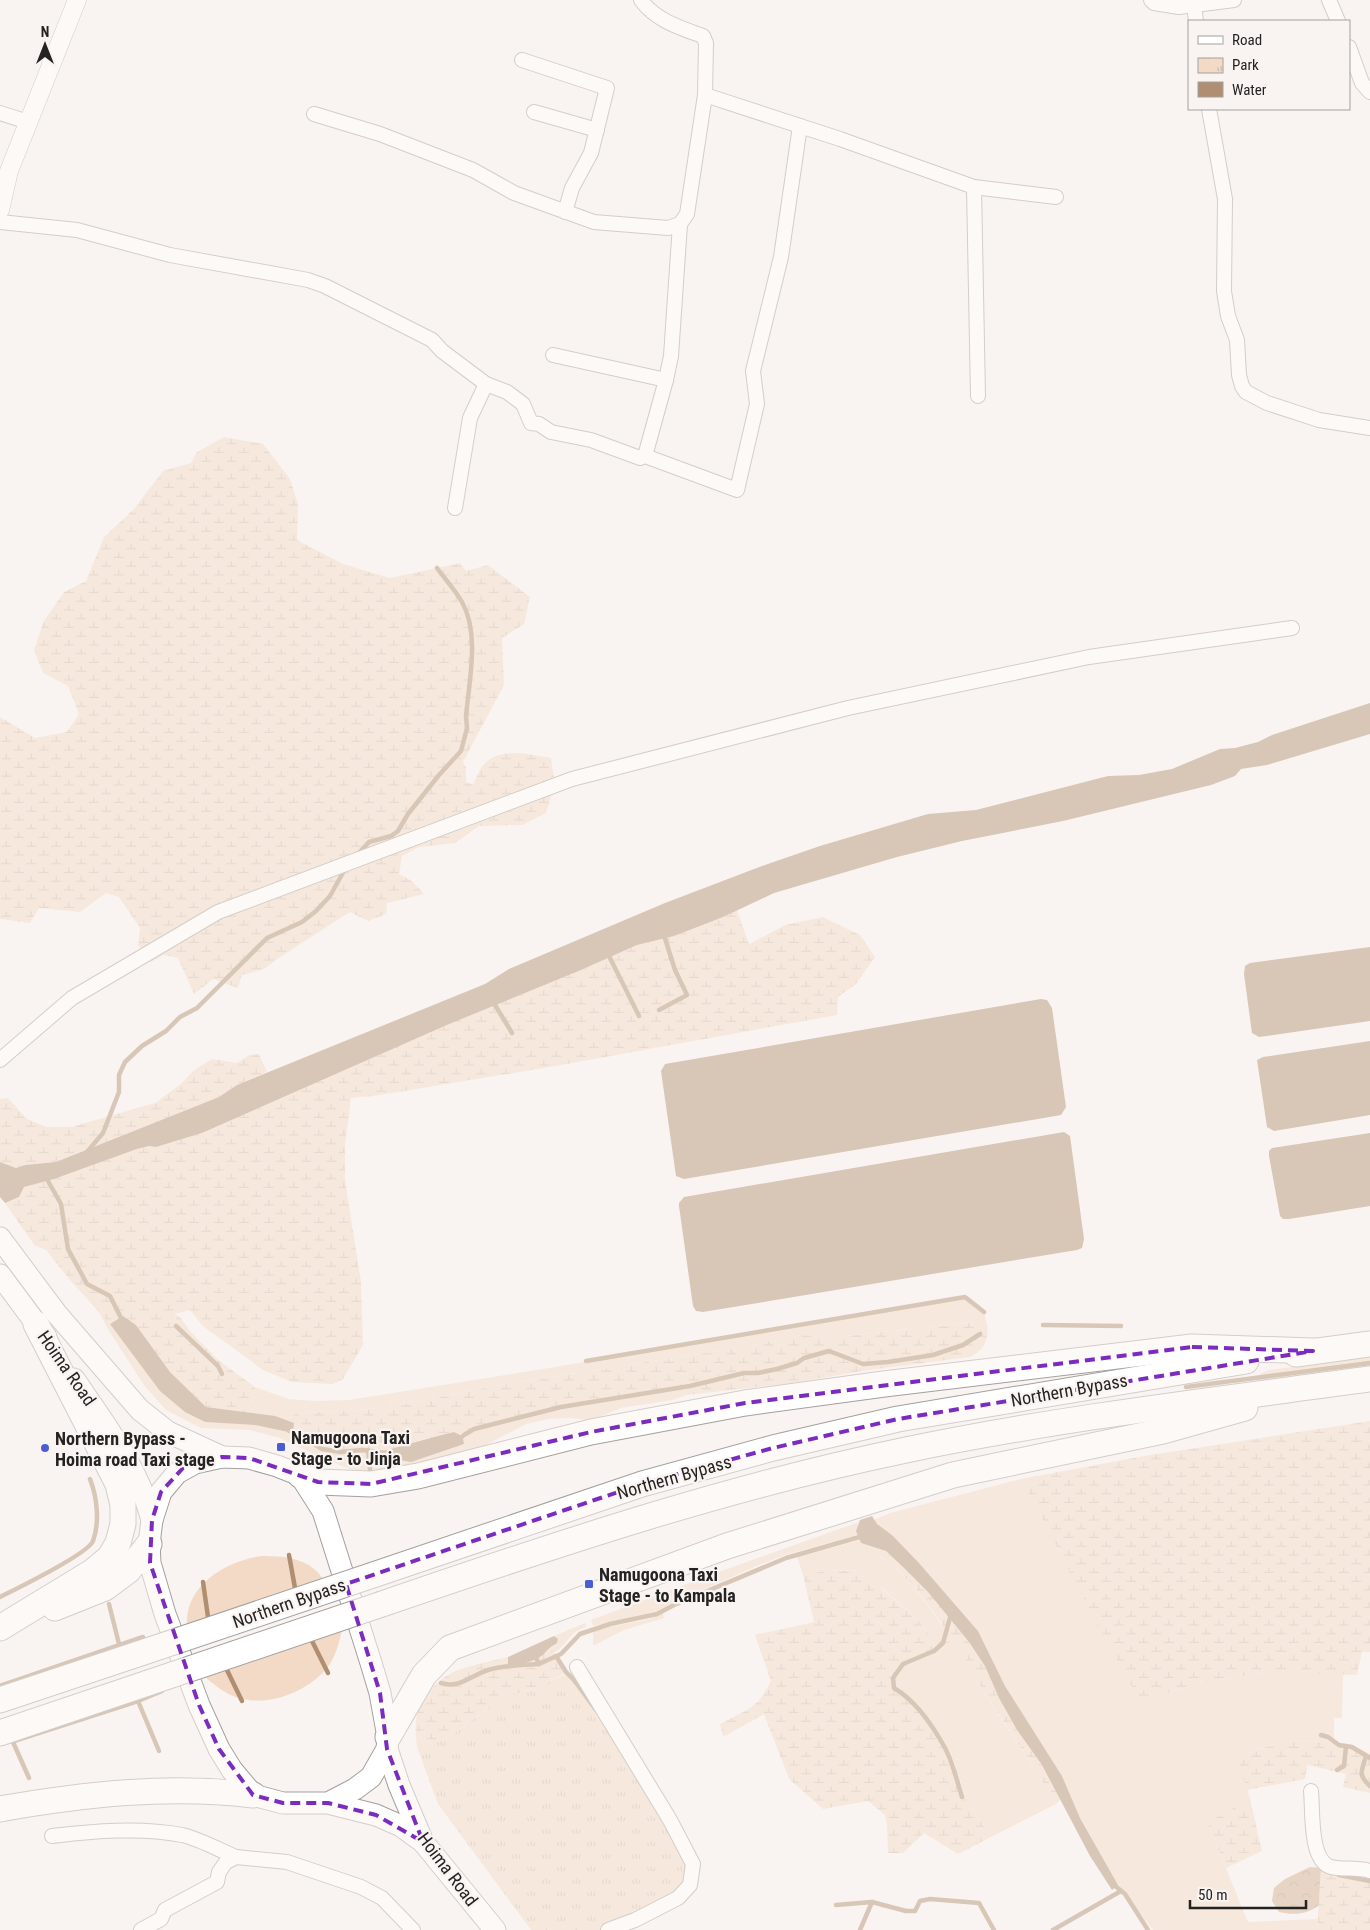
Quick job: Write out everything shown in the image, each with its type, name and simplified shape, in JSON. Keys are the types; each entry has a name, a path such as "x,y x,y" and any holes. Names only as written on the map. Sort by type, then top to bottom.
{"highway":[{"path":"0,1628 98,1567 110,1557 118,1543 123,1524 123,1505 118,1484 46,1318"},
{"name":"Northern Bypass","path":"0,1700 642,1484 773,1448 898,1419 1188,1370 1370,1344"},
{"path":"300,1475 318,1482 371,1484 418,1476 591,1432 745,1403 884,1384 1192,1347 1313,1351"},
{"name":"Northern Bypass","path":"0,1733 512,1559 658,1513 905,1450 1061,1422 1370,1379"},
{"path":"388,1743 424,1675 450,1648 727,1546 953,1475 1163,1431 1207,1420 1312,1387"},
{"path":"0,1632 105,1588 128,1571 150,1532"},
{"path":"0,1809 80,1797 147,1790 224,1791 253,1794"}],"main road":[{"name":"Hoima Road","path":"0,1238 15,1258 46,1318 138,1480 147,1501 150,1563 165,1614 199,1705 219,1749 232,1770 253,1794"},
{"name":"Hoima Road","path":"0,1275 46,1318"},
{"path":"46,1318 140,1410 168,1432 222,1457"},
{"path":"150,1532 161,1492 177,1473 195,1463 222,1457 249,1458 300,1475"},
{"name":"Hoima Road","path":"300,1475 323,1511 380,1693 388,1743 399,1785 423,1842 495,1930"},
{"path":"328,1803 355,1789 371,1777 388,1743"},
{"path":"253,1794 283,1802 328,1803 376,1815 401,1826 423,1842"}],"street":[{"path":"0,210 4,169 28,122 77,0"},
{"path":"641,0 644,5 669,24 703,36 706,43 705,95 686,214 680,224 671,356 645,456"},
{"path":"1152,0 1154,3 1179,7 1234,0"},
{"path":"1329,0 1338,20"},
{"path":"1194,5 1196,20"},
{"path":"1350,51 1362,83 1370,92"},
{"path":"522,60 607,88 591,153 572,188 565,212"},
{"path":"705,95 974,187 1056,197"},
{"path":"1209,110 1225,199 1224,291 1228,316 1237,340 1239,375 1242,386 1246,392 1267,403 1319,420 1370,428"},
{"path":"534,112 597,130"},
{"path":"0,113 28,122"},
{"path":"314,114 380,134 473,170 514,193 594,222 668,228 680,224"},
{"path":"0,222 77,230 170,255 308,280 380,312 432,340 442,351 486,384 507,392 522,404 531,423 539,424 551,432 591,440 640,458 645,456 737,490 757,404 753,371 781,258 800,126"},
{"path":"974,187 978,396"},
{"path":"553,355 666,380"},
{"path":"455,508 470,418 486,384"},
{"path":"0,1060 72,998 218,912 572,779 848,708 1060,663 1089,657 1292,628"},
{"path":"577,1667 670,1820 692,1864 690,1885 678,1898 635,1920 608,1930"},
{"path":"1311,1791 1315,1843 1323,1863 1331,1867 1370,1871"},
{"path":"52,1836 95,1831 142,1832 183,1836 236,1857 286,1862 361,1887 382,1898 413,1930"},
{"path":"141,1930 161,1919 165,1910 217,1882 219,1872 226,1862 236,1857"}],"highlighted area":[{"path":"1192,1347 1313,1351 898,1419 773,1448 642,1484 346,1584 380,1693 387,1749 423,1842 376,1815 328,1803 283,1803 253,1795 219,1749 199,1705 150,1563 152,1520 161,1492 183,1468 222,1457 249,1458 318,1482 371,1484 591,1432 745,1403"}],"green space":[{"path":"224,437 263,444 290,479 298,504 297,540 343,564 390,578 460,563 466,571 488,565 530,597 524,624 502,638 504,685 463,762 466,768 466,782 473,785 484,764 491,758 499,755 516,753 551,758 555,784 546,813 522,825 479,826 455,843 419,847 402,856 399,874 412,881 424,894 387,903 386,914 368,921 350,912 264,969 242,975 238,988 213,979 194,994 178,958 164,955 151,962 138,945 140,928 119,897 106,893 80,912 39,908 30,923 0,919 0,717 35,738 67,732 79,714 68,686 43,673 34,650 44,621 64,592 86,581 104,537 133,510 163,471 191,463 197,452"},
{"path":"737,910 749,944 785,925 823,917 860,935 875,957 856,984 838,997 837,1015 550,1067 374,1096 351,1098 345,1145 345,1180 361,1282 363,1345 343,1379 333,1384 292,1382 263,1370 203,1326 190,1310 174,1314 179,1316 191,1332 218,1360 255,1387 251,1413 206,1407 170,1372 136,1325 123,1316 110,1324 69,1279 46,1250 35,1246 5,1203 19,1197 24,1187 54,1179 137,1149 149,1146 156,1147 202,1133 447,1025 637,945 674,936"},
{"path":"259,1054 267,1072 237,1085 219,1097 56,1162 25,1165 16,1168 0,1162 0,1099 8,1098 27,1119 47,1127 71,1127 155,1103 181,1084 194,1070 212,1059 237,1063 249,1055"},
{"path":"965,1297 984,1312 986,1321 835,1337 802,1335 737,1348 494,1386 421,1401 362,1410 298,1413 284,1420 251,1413 255,1387 289,1399 315,1401 349,1400"},
{"path":"96,1307 118,1333 205,1422 255,1425 293,1433 300,1435 322,1449 341,1452 362,1450 378,1452 378,1456 456,1446 463,1444 463,1439 474,1429 518,1417 561,1407 690,1386 687,1395 672,1400 621,1408 592,1420 549,1419 526,1424 486,1445 393,1472 366,1472 349,1469 280,1438 249,1430 201,1428 166,1410 144,1385 109,1331"},
{"path":"986,1321 988,1332 986,1342 980,1351 970,1357 862,1371 792,1383 687,1395 689,1386 561,1407 474,1429 467,1434 460,1435 454,1432 421,1440 392,1450 378,1452 362,1450 341,1452 322,1449 300,1435 293,1433 294,1423 284,1420 298,1413 362,1410 421,1401 494,1386 737,1348 802,1335 835,1337"},
{"path":"1370,1357 1370,1369 1261,1381 1260,1374 1269,1370"},
{"path":"1370,1421 1370,1652 1362,1652 1357,1675 1266,1672 1198,1684 1140,1701 1097,1624 1021,1479 1144,1456"},
{"path":"1021,1479 1140,1701 1198,1684 1266,1672 1343,1674 1342,1718 1334,1718 1334,1742 1287,1741 1238,1756 1250,1799 1207,1822 1248,1922 1317,1919 1317,1930 1153,1930 1118,1885 1080,1818 1062,1776 1005,1686 978,1631 919,1563 892,1535 874,1520 890,1513"},
{"path":"859,1522 858,1535 785,1555 658,1611 593,1626 591,1620"},
{"path":"860,1540 861,1543 871,1546 869,1551 881,1557 901,1574 943,1626 932,1639 917,1619 881,1587 874,1591 859,1571 831,1570 803,1575 797,1557"},
{"path":"871,1546 886,1551 903,1567 928,1592 969,1642 985,1666 999,1698 1017,1730 1042,1765 1061,1799 1056,1804 983,1690 952,1637 949,1647 940,1654 916,1660 902,1669 895,1683 897,1688 907,1695 927,1716 950,1750 967,1801 991,1837 958,1854 924,1833 903,1853 888,1853 885,1815 868,1801 823,1809 789,1779 764,1714 723,1737 720,1724 749,1709 760,1700 771,1681 755,1635 814,1622 803,1575 831,1570 859,1571 874,1590 880,1587 917,1619 932,1639 943,1625 919,1593 892,1565 869,1551"},
{"path":"262,1556 288,1558 304,1562 323,1579 187,1625 188,1611 200,1587 223,1569 249,1558"},
{"path":"663,1613 664,1618 624,1630 593,1646 593,1630 649,1619"},
{"path":"585,1623 586,1627 571,1635 563,1646 554,1653 551,1646 557,1643 558,1639 554,1636"},
{"path":"342,1629 337,1649 327,1668 319,1677 298,1690 275,1699 251,1700 239,1698 220,1689 203,1675"},
{"path":"952,1637 1056,1804 991,1837 967,1801 950,1750 927,1716 895,1684 896,1678 902,1669 916,1660 940,1654"},
{"path":"551,1646 564,1674 540,1686 498,1701 449,1737 434,1741 416,1736 416,1720 420,1705 434,1686 452,1673 508,1657 508,1664 543,1655"},
{"path":"575,1670 687,1861 683,1888 601,1930 531,1930 438,1804 417,1747 416,1736 434,1741 449,1737 498,1701 540,1686"},
{"path":"1334,1740 1339,1744 1352,1745 1370,1754 1370,1793 1343,1787 1346,1774 1307,1765 1305,1779 1247,1790 1237,1756 1287,1741 1334,1742"},
{"path":"1250,1799 1262,1851 1226,1868 1207,1822"},
{"path":"1321,1866 1370,1875 1370,1930 1317,1930"},
{"path":"1310,1867 1321,1868 1324,1901 1314,1909 1303,1913 1279,1912 1272,1901 1274,1888 1285,1879"}],"water":[{"path":"1370,703 1370,734 1267,765 1241,769 1235,776 1211,785 1063,821 962,841 897,857 774,893 723,917 674,936 637,945 447,1025 202,1133 156,1147 149,1146 137,1149 54,1179 24,1187 19,1197 5,1203 0,1197 0,1162 16,1168 25,1165 56,1162 219,1097 237,1085 485,984 509,969 665,903 762,866 820,846 928,814 976,810 1108,776 1139,775 1172,769 1220,749 1235,748 1258,742 1272,735"},
{"path":"1370,947 1370,1021 1259,1037 1252,1033 1244,974 1245,966 1250,963"},
{"path":"1041,999 1047,1000 1052,1008 1066,1107 1061,1115 684,1179 676,1176 661,1071 665,1064"},
{"path":"1370,1041 1370,1115 1274,1131 1267,1127 1257,1060 1263,1057"},
{"path":"1064,1132 1070,1136 1084,1239 1082,1248 703,1312 696,1311 693,1306 679,1206 684,1197"},
{"path":"1370,1133 1370,1206 1289,1219 1283,1219 1280,1216 1269,1156 1269,1151 1272,1148"},
{"path":"123,1316 136,1325 170,1372 206,1407 275,1416 294,1423 293,1433 255,1425 205,1422 185,1412 160,1391 110,1324"},
{"path":"454,1432 460,1435 467,1434 463,1439 464,1444 411,1462 378,1456 378,1452"},
{"path":"872,1516 877,1524 892,1535 919,1563 978,1631 1005,1686 1062,1776 1080,1818 1118,1885 1112,1890 1090,1856 1042,1765 1017,1730 999,1698 985,1666 969,1642 928,1592 886,1551 861,1543 856,1531 860,1520"},
{"path":"554,1636 558,1639 557,1643 549,1648 541,1657 522,1664 508,1664 508,1657"}],"waterway":[{"path":"358,854 369,842 391,836 398,831 408,814 461,751 467,728 466,716 472,658 471,628 462,602 437,568"},
{"path":"87,1152 103,1133 119,1092 119,1075 125,1062 142,1046 166,1031 180,1017 197,1008 267,938 302,922 316,911 330,896 345,869"},
{"path":"659,1010 687,995 675,970 663,932"},
{"path":"607,952 639,1016"},
{"path":"492,1000 512,1033"},
{"path":"48,1181 61,1204 68,1249 87,1284 110,1296 124,1324"},
{"path":"586,1361 965,1297 984,1312"},
{"path":"1043,1325 1121,1326"},
{"path":"176,1326 218,1366 222,1374"},
{"path":"464,1435 474,1429 561,1407 690,1386 744,1373 758,1373 777,1369 797,1363 804,1358 829,1351 863,1364 888,1362 933,1355 963,1345 980,1334"},
{"path":"1186,1387 1370,1363"},
{"path":"289,1431 300,1435 322,1449 341,1452 362,1450 384,1453"},
{"path":"368,1450 370,1469"},
{"path":"0,1597 66,1562 79,1554 93,1541 97,1510 90,1479"},
{"path":"534,1654 539,1664 561,1654 580,1634 610,1624 657,1614 786,1558 863,1536"},
{"path":"289,1555 295,1588"},
{"path":"203,1582 208,1617"},
{"path":"109,1604 119,1644"},
{"path":"951,1614 943,1643 934,1651 903,1664 893,1678 894,1688 917,1707 945,1748 955,1772 962,1797"},
{"path":"0,1686 143,1637"},
{"path":"312,1641 328,1673"},
{"path":"556,1656 596,1710"},
{"path":"441,1683 460,1683 482,1672 500,1667 539,1664"},
{"path":"227,1670 242,1701"},
{"path":"14,1741 138,1701 162,1691"},
{"path":"138,1701 159,1751"},
{"path":"1321,1735 1328,1737 1339,1745 1352,1747 1370,1758"},
{"path":"13,1742 29,1778"},
{"path":"1337,1770 1344,1766 1346,1746"},
{"path":"1366,1756 1362,1775 1370,1786"},
{"path":"1339,1875 1370,1881"},
{"path":"1114,1885 1125,1894 1148,1930"},
{"path":"1053,1930 1121,1891"},
{"path":"836,1905 872,1902 906,1911 915,1911 920,1901 930,1899 979,1903 994,1930"},
{"path":"860,1930 872,1902"}],"place":[{"name":"Namugoona Taxi Stage - to Jinja","path":"281,1447"},
{"name":"Northern Bypass - Hoima road Taxi stage","path":"45,1448"},
{"name":"Namugoona Taxi Stage - to Kampala","path":"589,1584"}]}
